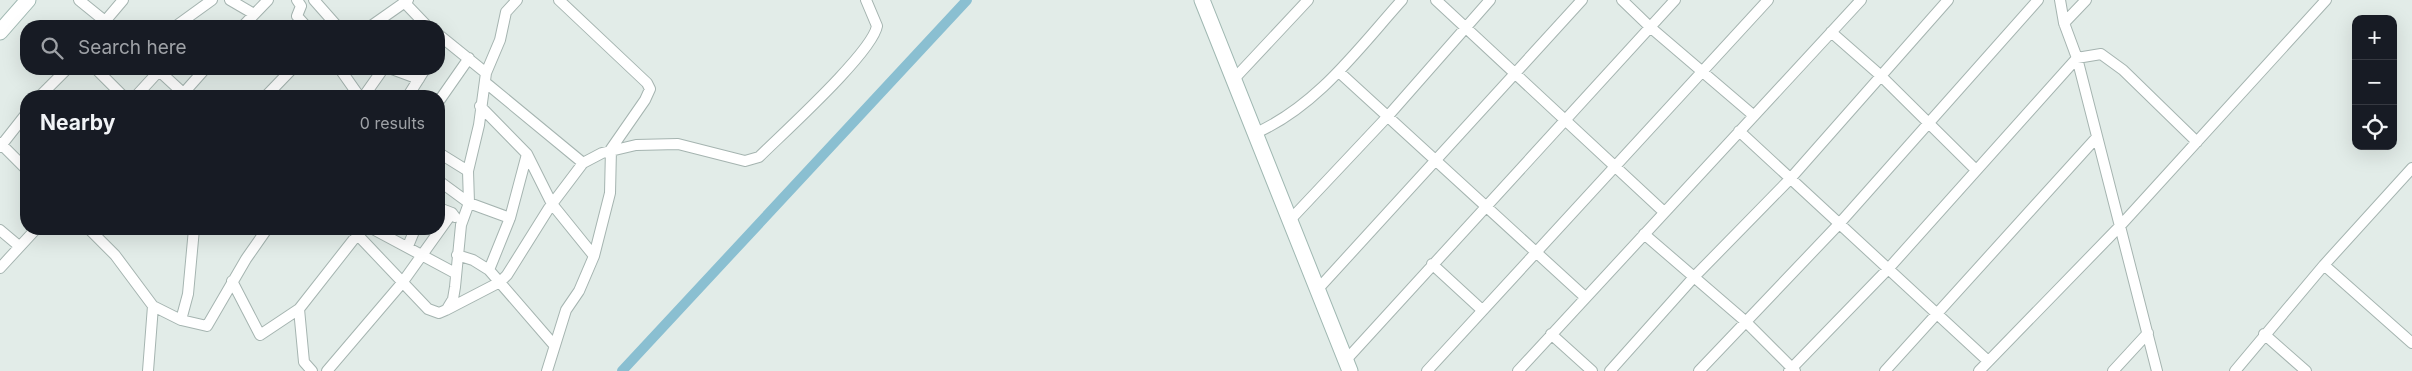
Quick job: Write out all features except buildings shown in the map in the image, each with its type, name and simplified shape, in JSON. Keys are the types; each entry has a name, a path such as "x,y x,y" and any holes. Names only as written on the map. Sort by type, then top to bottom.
{"street":[{"path":"0,32 28,0"},
{"path":"79,0 102,20"},
{"path":"109,20 123,0"},
{"path":"184,20 212,0"},
{"path":"230,0 254,14"},
{"path":"248,20 268,0"},
{"path":"297,0 301,6 297,16 301,20"},
{"path":"314,0 332,20"},
{"path":"446,310 452,299 461,225 469,203 468,171 479,126 480,106 486,78 500,40 506,12 517,0"},
{"path":"547,371 566,310 579,292 594,256 610,194 610,149 640,108 650,89 647,83 558,0"},
{"path":"360,235 402,283 428,309 439,313 446,310 500,282 507,275 552,204 583,163 610,149 636,145 678,144 745,161 759,156 823,94 870,42 877,26 866,0"},
{"path":"1234,80 1308,0"},
{"path":"1256,133 1272,126 1306,104 1339,72 1402,0"},
{"path":"1436,0 1664,212"},
{"path":"1290,220 1388,116 1490,0"},
{"path":"1318,289 1437,161 1515,72 1582,0"},
{"path":"1622,0 1650,27 1703,70 1753,115"},
{"path":"1207,3 1234,80 1348,366 1432,264 1675,0"},
{"path":"1427,371 1768,0"},
{"path":"1518,371 1861,0"},
{"path":"1610,371 1694,277 1790,179 1948,0"},
{"path":"1699,371 1839,224 2038,0"},
{"path":"2060,0 2064,23 2077,58 2157,371"},
{"path":"2064,23 2086,0"},
{"path":"1978,371 2120,225 2326,0"},
{"path":"380,20 407,2 422,20"},
{"path":"1832,32 1880,75 1976,170"},
{"path":"445,43 469,58 486,78 583,163"},
{"path":"1644,234 1745,322 1792,370 1889,268 2077,58 2101,54 2123,70 2197,142"},
{"path":"445,92 469,58"},
{"path":"1339,72 1585,297"},
{"path":"46,90 61,75"},
{"path":"102,75 117,90"},
{"path":"141,90 154,75"},
{"path":"163,75 177,90"},
{"path":"186,90 200,75"},
{"path":"272,90 286,75"},
{"path":"344,75 355,90"},
{"path":"368,90 379,75"},
{"path":"408,75 419,79"},
{"path":"412,90 421,75"},
{"path":"480,106 526,154 552,204 594,256"},
{"path":"20,121 1,145 20,163"},
{"path":"1738,131 1988,361"},
{"path":"1885,371 2097,137"},
{"path":"489,270 510,218 526,154"},
{"path":"445,157 468,171"},
{"path":"2235,371 2264,334 2324,265 2412,168"},
{"path":"445,185 469,203 510,218"},
{"path":"445,210 452,212 461,225"},
{"path":"445,221 452,212"},
{"path":"0,230 19,246"},
{"path":"0,268 30,235"},
{"path":"96,235 115,255 153,306 181,320 207,326 232,281 263,235"},
{"path":"181,320 188,294 193,235"},
{"path":"232,281 260,335 298,310 354,235"},
{"path":"385,235 455,273"},
{"path":"408,246 413,235"},
{"path":"327,371 402,283 435,235"},
{"path":"457,255 473,260 489,270 554,345"},
{"path":"1432,264 1482,310"},
{"path":"2324,265 2412,343"},
{"path":"148,371 153,306"},
{"path":"298,310 304,362 312,371"},
{"path":"2113,371 2148,333"},
{"path":"1551,334 1592,371"},
{"path":"2264,334 2306,371"}],"waterway":[{"path":"622,371 967,0"}]}
